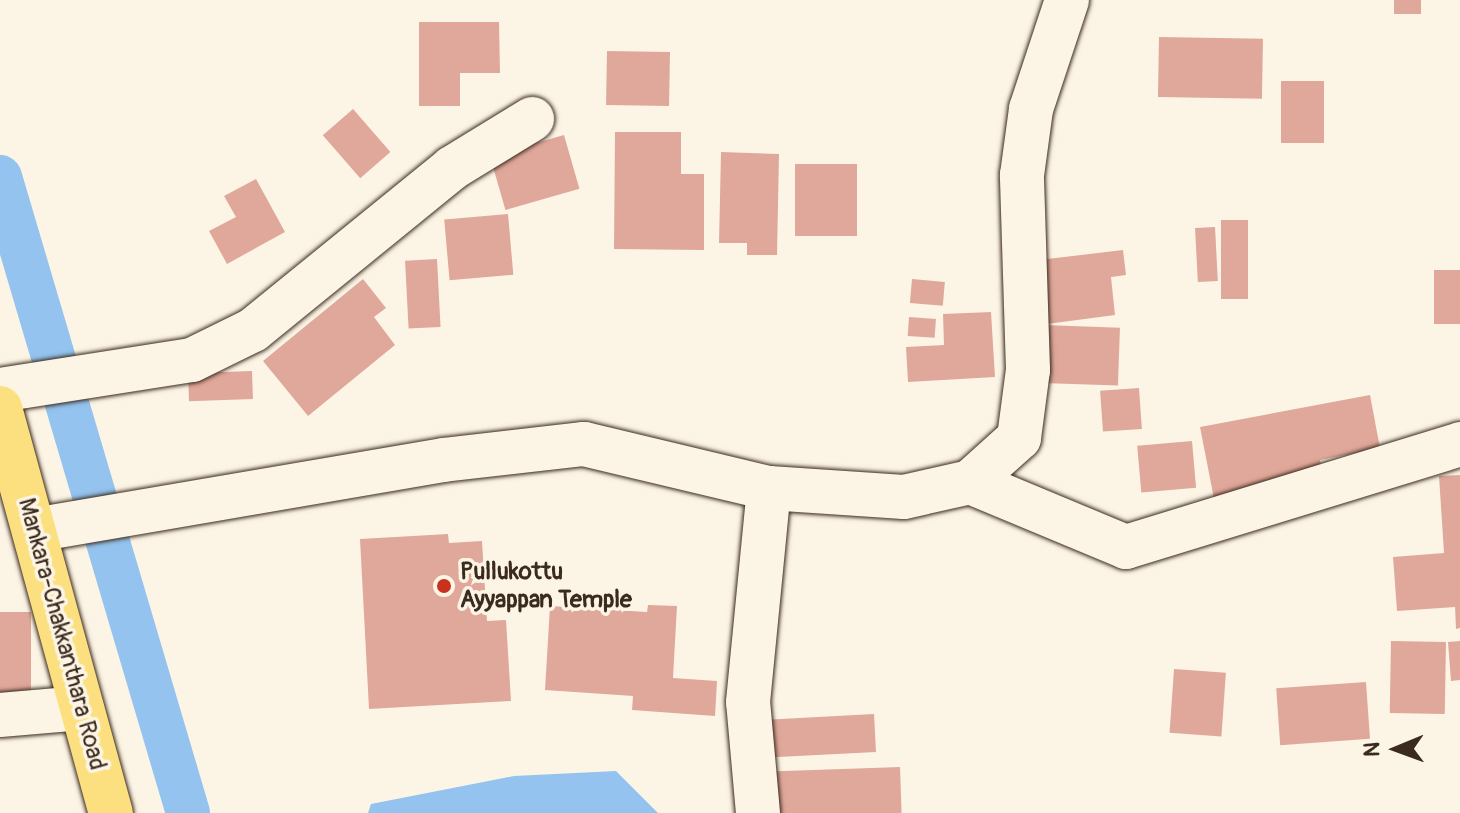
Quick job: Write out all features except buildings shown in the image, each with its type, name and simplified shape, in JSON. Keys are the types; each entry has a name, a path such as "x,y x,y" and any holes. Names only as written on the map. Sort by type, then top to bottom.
{"main road":[{"name":"Mankara-Chakkanthara Road","path":"0,408 44,528 82,708 111,813"}],"street":[{"path":"44,528 443,460 584,444 769,488 904,497 970,482 1019,438 1028,370 1022,175 1031,109 1067,0"},
{"path":"0,390 192,360 253,330 452,168 532,119"},
{"path":"970,482 1126,547 1460,444"},
{"path":"758,813 748,702 769,488"},
{"path":"0,715 82,708"}],"water":[{"path":"616,771 658,813 368,813 371,804 514,776"}],"waterway":[{"path":"0,177 188,813"}],"place":[{"name":"Pullukottu Ayyappan Temple","path":"444,586"}]}
